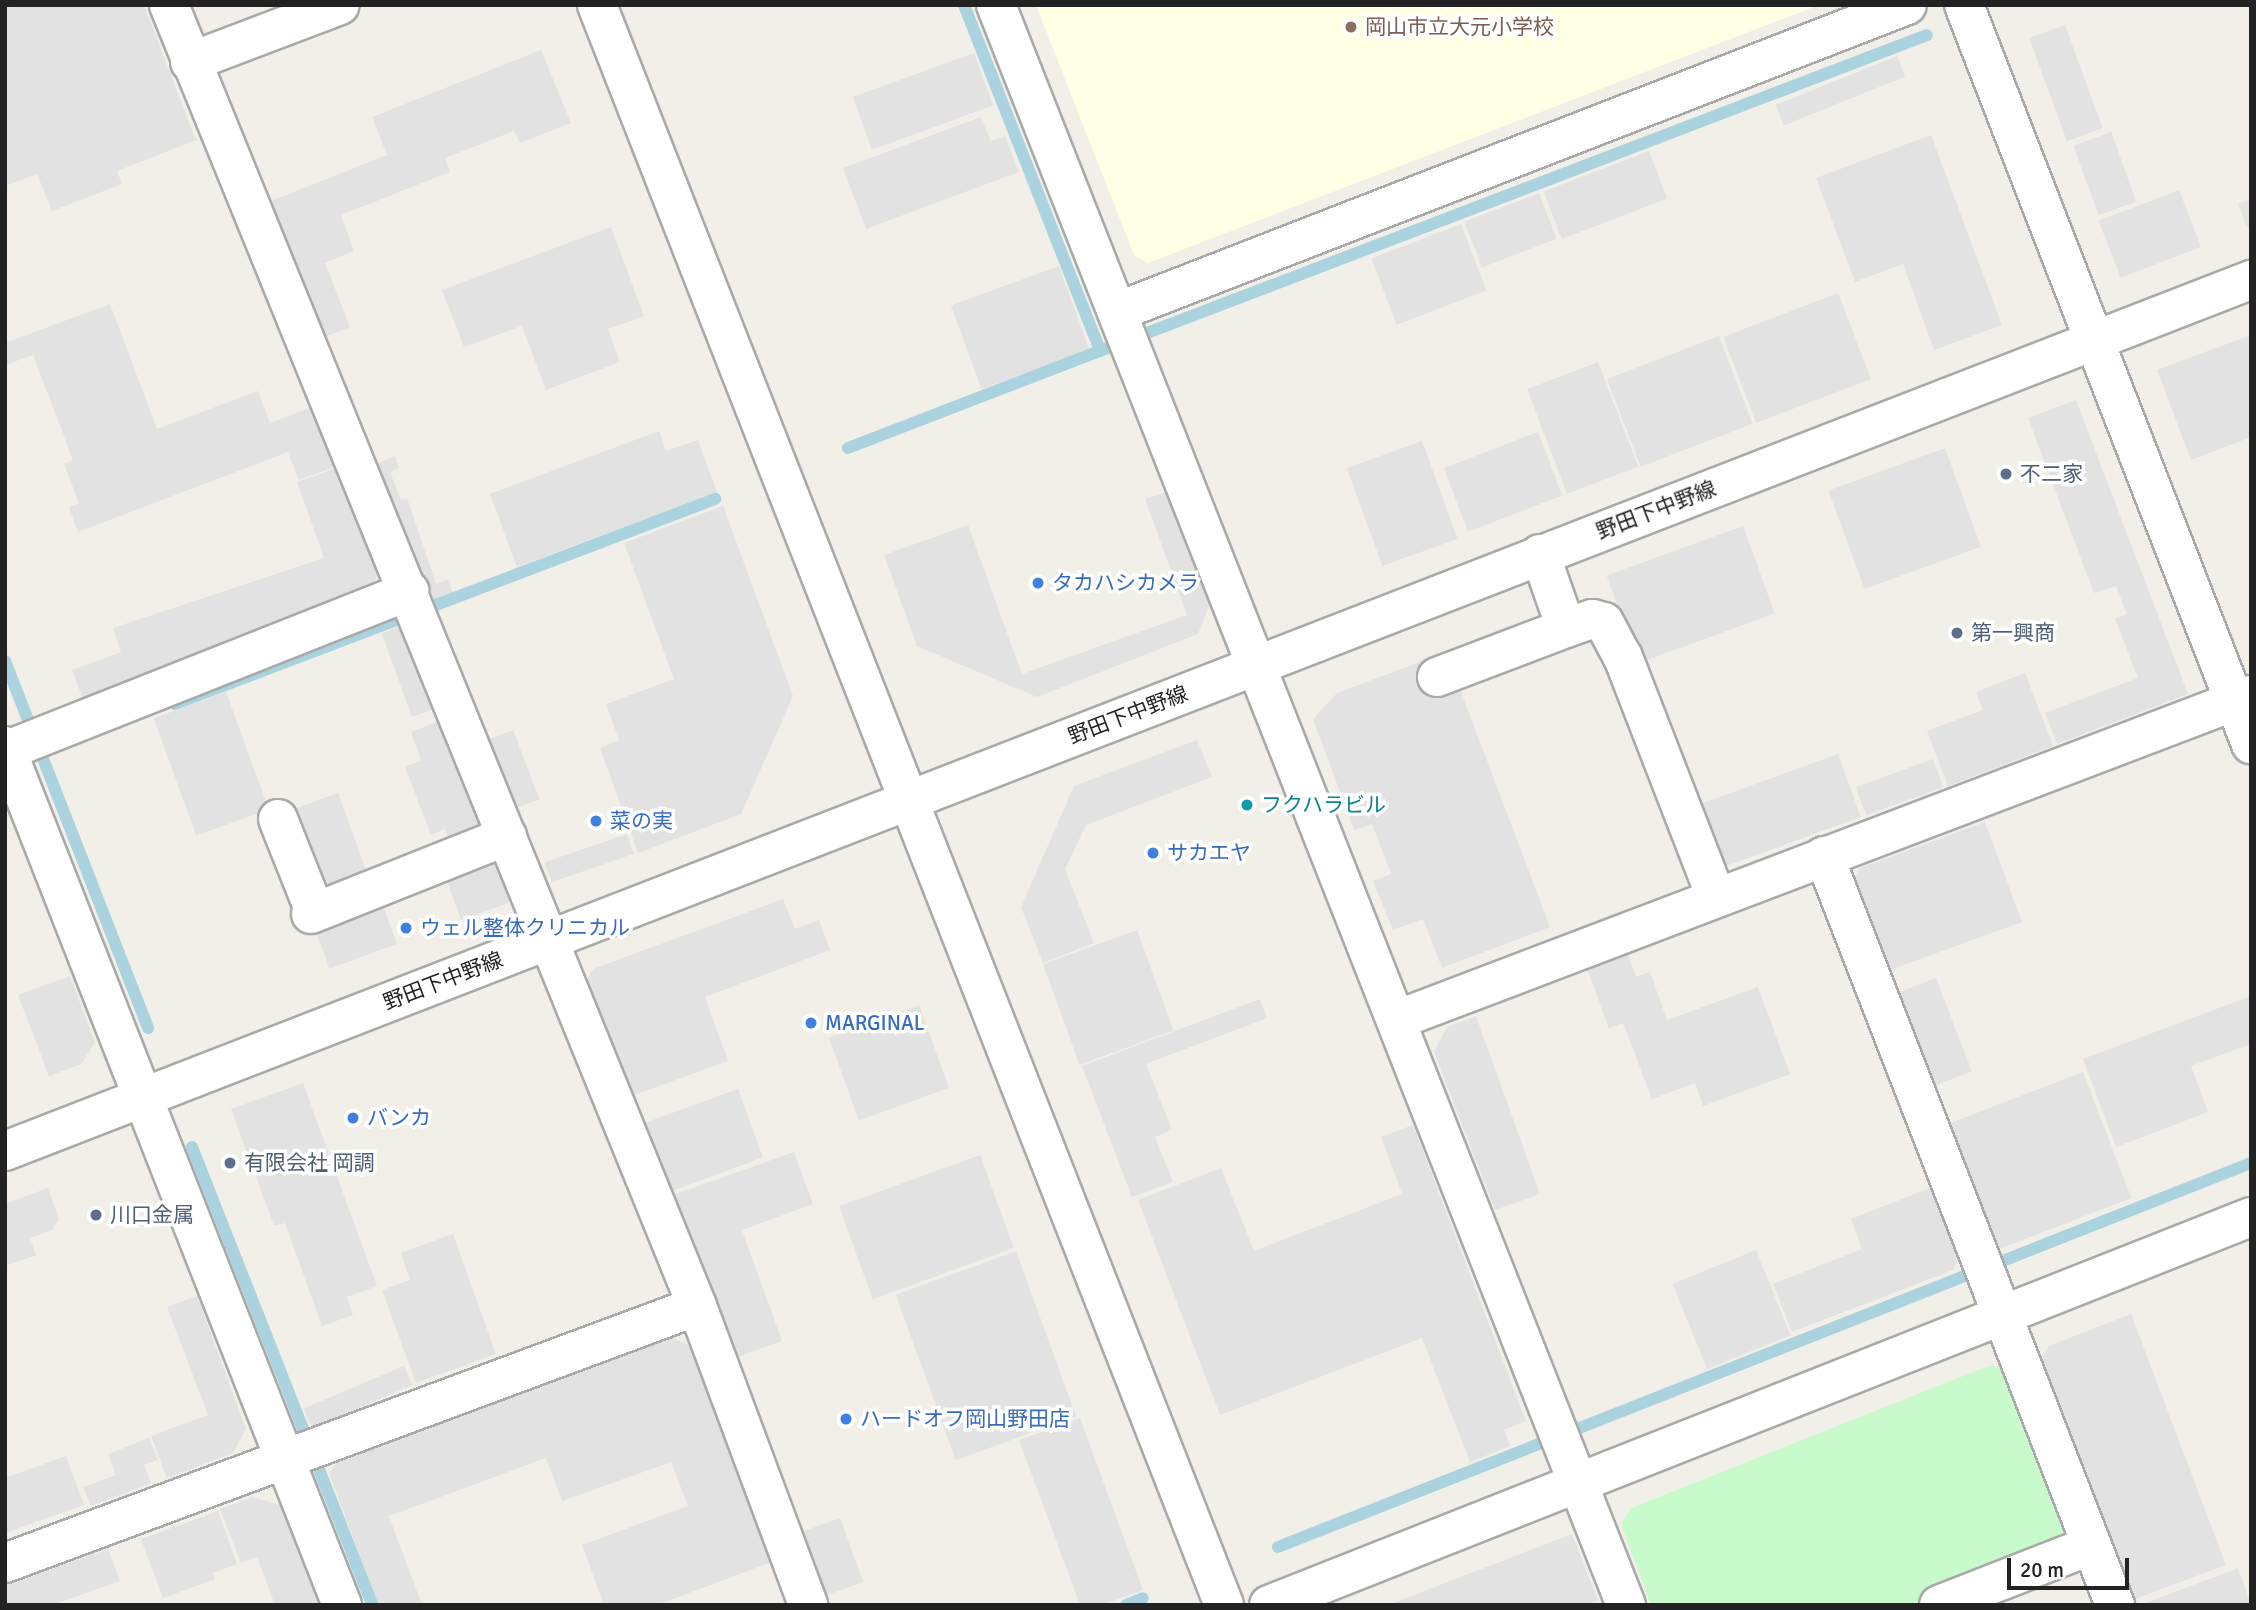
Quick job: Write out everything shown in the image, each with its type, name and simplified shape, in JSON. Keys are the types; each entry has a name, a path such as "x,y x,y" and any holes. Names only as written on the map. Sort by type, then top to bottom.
{"street":[{"path":"169,5 697,1306 808,1605"},
{"path":"190,62 340,5"},
{"path":"597,5 1223,1605"},
{"path":"996,5 1256,665 1399,1019 1626,1605"},
{"path":"1126,330 1906,5"},
{"path":"1964,5 2242,698 2251,744"},
{"name":"野田下中野線","path":"5,1151 2251,280"},
{"path":"1540,555 1566,628"},
{"path":"342,1605 305,1454 145,1097 17,745 415,606"},
{"path":"1437,677 1592,619 1604,622 1614,634 1716,897"},
{"path":"1399,1019 2242,698"},
{"path":"278,819 313,913 507,836"},
{"path":"1824,856 2115,1605"},
{"path":"1269,1605 2251,1217"},
{"path":"5,1563 305,1454 697,1306"},
{"path":"1939,1605 2092,1545"}],"shaded area":[{"path":"16,5 144,5 196,140 117,171 122,184 52,211 37,174 5,186 5,9"},
{"path":"1036,5 1819,5 1148,263 1134,255"},
{"path":"2065,25 2103,128 2067,141 2029,38"},
{"path":"541,50 571,123 520,143 514,131 445,158 450,172 341,215 354,251 325,263 350,327 320,339 266,203 387,155 372,117"},
{"path":"974,53 993,106 872,150 853,97"},
{"path":"1897,56 1905,76 1784,125 1776,105"},
{"path":"981,117 991,141 1005,136 1019,172 866,229 843,168"},
{"path":"2111,132 2136,202 2099,215 2073,146"},
{"path":"1931,135 2002,325 1934,350 1903,264 1855,282 1816,178"},
{"path":"1649,151 1667,199 1562,239 1544,191"},
{"path":"2179,190 2201,247 2121,278 2099,221"},
{"path":"1539,193 1557,239 1482,267 1464,222"},
{"path":"2251,199 2251,226 2247,227 2238,204"},
{"path":"1461,224 1486,290 1397,325 1371,258"},
{"path":"611,227 644,316 608,329 620,362 546,390 522,326 464,347 442,290"},
{"path":"1059,266 1089,350 981,389 951,305"},
{"path":"1838,293 1871,379 1756,423 1723,337"},
{"path":"110,304 157,429 258,391 270,423 312,407 334,467 299,480 288,452 78,532 69,507 79,503 64,464 73,460 33,355 5,365 5,343"},
{"path":"2251,335 2251,437 2191,460 2157,370"},
{"path":"1719,336 1753,424 1641,467 1607,379"},
{"path":"1598,362 1638,467 1567,494 1527,389"},
{"path":"2076,400 2188,694 2057,744 2045,713 2138,678 2115,619 2127,614 2116,586 2094,593 2028,418"},
{"path":"659,431 666,451 698,440 717,492 517,567 490,494"},
{"path":"1538,432 1562,495 1468,532 1444,468"},
{"path":"1422,441 1458,539 1382,566 1347,468"},
{"path":"1945,448 1981,547 1864,589 1828,490"},
{"path":"395,456 399,468 390,472 401,500 407,498 436,584 448,580 453,593 425,604 371,466"},
{"path":"336,468 378,572 374,585 83,699 72,670 121,652 113,628 324,558 297,482"},
{"path":"1167,492 1209,606 1198,634 1037,697 917,646 884,555 968,525 1022,674 1187,615 1145,499"},
{"path":"723,506 793,696 741,814 638,853 600,748 619,740 606,704 674,679 624,543"},
{"path":"1743,526 1775,613 1639,663 1607,576"},
{"path":"407,624 437,708 412,717 382,633"},
{"path":"1446,652 1550,927 1442,968 1423,919 1393,930 1373,881 1391,874 1372,824 1354,830 1313,719 1337,693"},
{"path":"2025,673 2053,746 1948,786 1927,731 1983,710 1976,692"},
{"path":"226,692 269,809 196,836 154,718"},
{"path":"445,719 486,828 450,841 445,829 431,835 405,767 421,760 411,732"},
{"path":"513,730 540,799 511,810 484,741"},
{"path":"1197,740 1212,777 1086,825 1065,869 1094,943 1043,963 1021,907 1074,786"},
{"path":"1838,754 1861,817 1715,870 1692,807"},
{"path":"1933,759 1943,787 1866,815 1856,787"},
{"path":"338,793 369,878 314,897 283,813"},
{"path":"1985,822 2022,922 1887,971 1853,880 1860,868"},
{"path":"627,834 634,854 552,882 545,862"},
{"path":"498,851 514,891 508,903 461,920 444,872"},
{"path":"380,897 397,944 329,969 312,922"},
{"path":"783,899 795,929 819,920 830,950 705,997 728,1061 626,1098 584,985 593,969"},
{"path":"1137,930 1174,1031 1080,1065 1043,964"},
{"path":"1628,954 1636,977 1650,972 1667,1020 1758,987 1790,1074 1703,1106 1695,1083 1652,1099 1623,1023 1609,1028 1587,969"},
{"path":"70,976 95,1043 81,1064 49,1076 18,995"},
{"path":"1936,978 1972,1071 1933,1086 1897,993"},
{"path":"2251,996 2251,1044 2191,1066 2208,1112 2116,1147 2083,1059"},
{"path":"1260,999 1267,1018 1146,1064 1172,1130 1155,1137 1173,1182 1132,1197 1082,1066"},
{"path":"919,1005 949,1088 859,1121 829,1038"},
{"path":"1476,1016 1540,1194 1495,1210 1434,1052 1447,1027"},
{"path":"2083,1072 2131,1198 1999,1249 1950,1123"},
{"path":"303,1083 377,1286 347,1297 353,1315 322,1326 285,1223 274,1226 231,1109"},
{"path":"738,1089 763,1158 668,1192 643,1124"},
{"path":"1413,1125 1526,1421 1504,1430 1510,1446 1470,1462 1422,1338 1220,1415 1138,1200 1221,1168 1254,1251 1402,1194 1381,1137"},
{"path":"794,1152 813,1204 742,1230 782,1341 734,1358 670,1196"},
{"path":"980,1155 1014,1248 873,1299 839,1206"},
{"path":"1935,1186 1961,1253 1953,1270 1792,1332 1773,1284 1862,1249 1851,1219"},
{"path":"48,1188 59,1219 52,1230 30,1238 36,1255 5,1266 5,1204"},
{"path":"453,1234 496,1354 416,1383 382,1290 410,1280 401,1253"},
{"path":"1756,1250 1790,1335 1707,1369 1673,1284"},
{"path":"1016,1251 1076,1416 956,1460 896,1295"},
{"path":"197,1296 246,1429 233,1453 167,1478 151,1436 208,1415 167,1307"},
{"path":"2131,1314 2226,1565 2130,1601 2040,1363 2049,1346"},
{"path":"671,1337 692,1347 771,1562 657,1605 604,1605 582,1545 688,1506 671,1462 562,1501 546,1458 389,1516 422,1605 378,1605 329,1473 337,1463"},
{"path":"404,1366 412,1385 312,1428 304,1409"},
{"path":"1080,1418 1143,1590 1102,1605 1080,1605 1019,1440"},
{"path":"149,1438 158,1460 144,1465 151,1483 91,1506 83,1487 116,1475 108,1454"},
{"path":"66,1456 84,1505 5,1533 5,1478"},
{"path":"252,1497 283,1506 320,1605 275,1605 257,1557 241,1563 220,1509"},
{"path":"218,1511 237,1564 213,1573 215,1579 163,1598 141,1539"},
{"path":"840,1518 863,1582 824,1596 801,1532"},
{"path":"1572,1534 1598,1600 1586,1605 1388,1605"},
{"path":"108,1549 120,1581 52,1605 5,1605 5,1586"},
{"path":"2238,1568 2251,1605 2140,1605"}],"green space":[{"path":"1991,1365 2007,1371 2069,1530 2060,1547 1909,1605 1651,1605 1621,1524 1631,1508"}],"waterway":[{"path":"964,5 1100,351 1927,35"},
{"path":"848,448 1100,351"},
{"path":"175,704 715,499"},
{"path":"5,661 148,1028"},
{"path":"192,1147 372,1605"},
{"path":"1278,1547 2251,1163"},
{"path":"1126,1605 1143,1598"}],"place":[{"name":"岡山市立大元小学校","path":"1351,27"},
{"name":"不二家","path":"2006,474"},
{"name":"タカハシカメラ","path":"1038,583"},
{"name":"第一興商","path":"1957,633"},
{"name":"フクハラビル","path":"1247,805"},
{"name":"菜の実","path":"596,821"},
{"name":"サカエヤ","path":"1153,853"},
{"name":"ウェル整体クリニカル","path":"406,928"},
{"name":"MARGINAL","path":"811,1023"},
{"name":"バンカ","path":"353,1118"},
{"name":"有限会社 岡調","path":"230,1163"},
{"name":"川口金属","path":"96,1215"},
{"name":"ハードオフ岡山野田店","path":"846,1419"}]}
